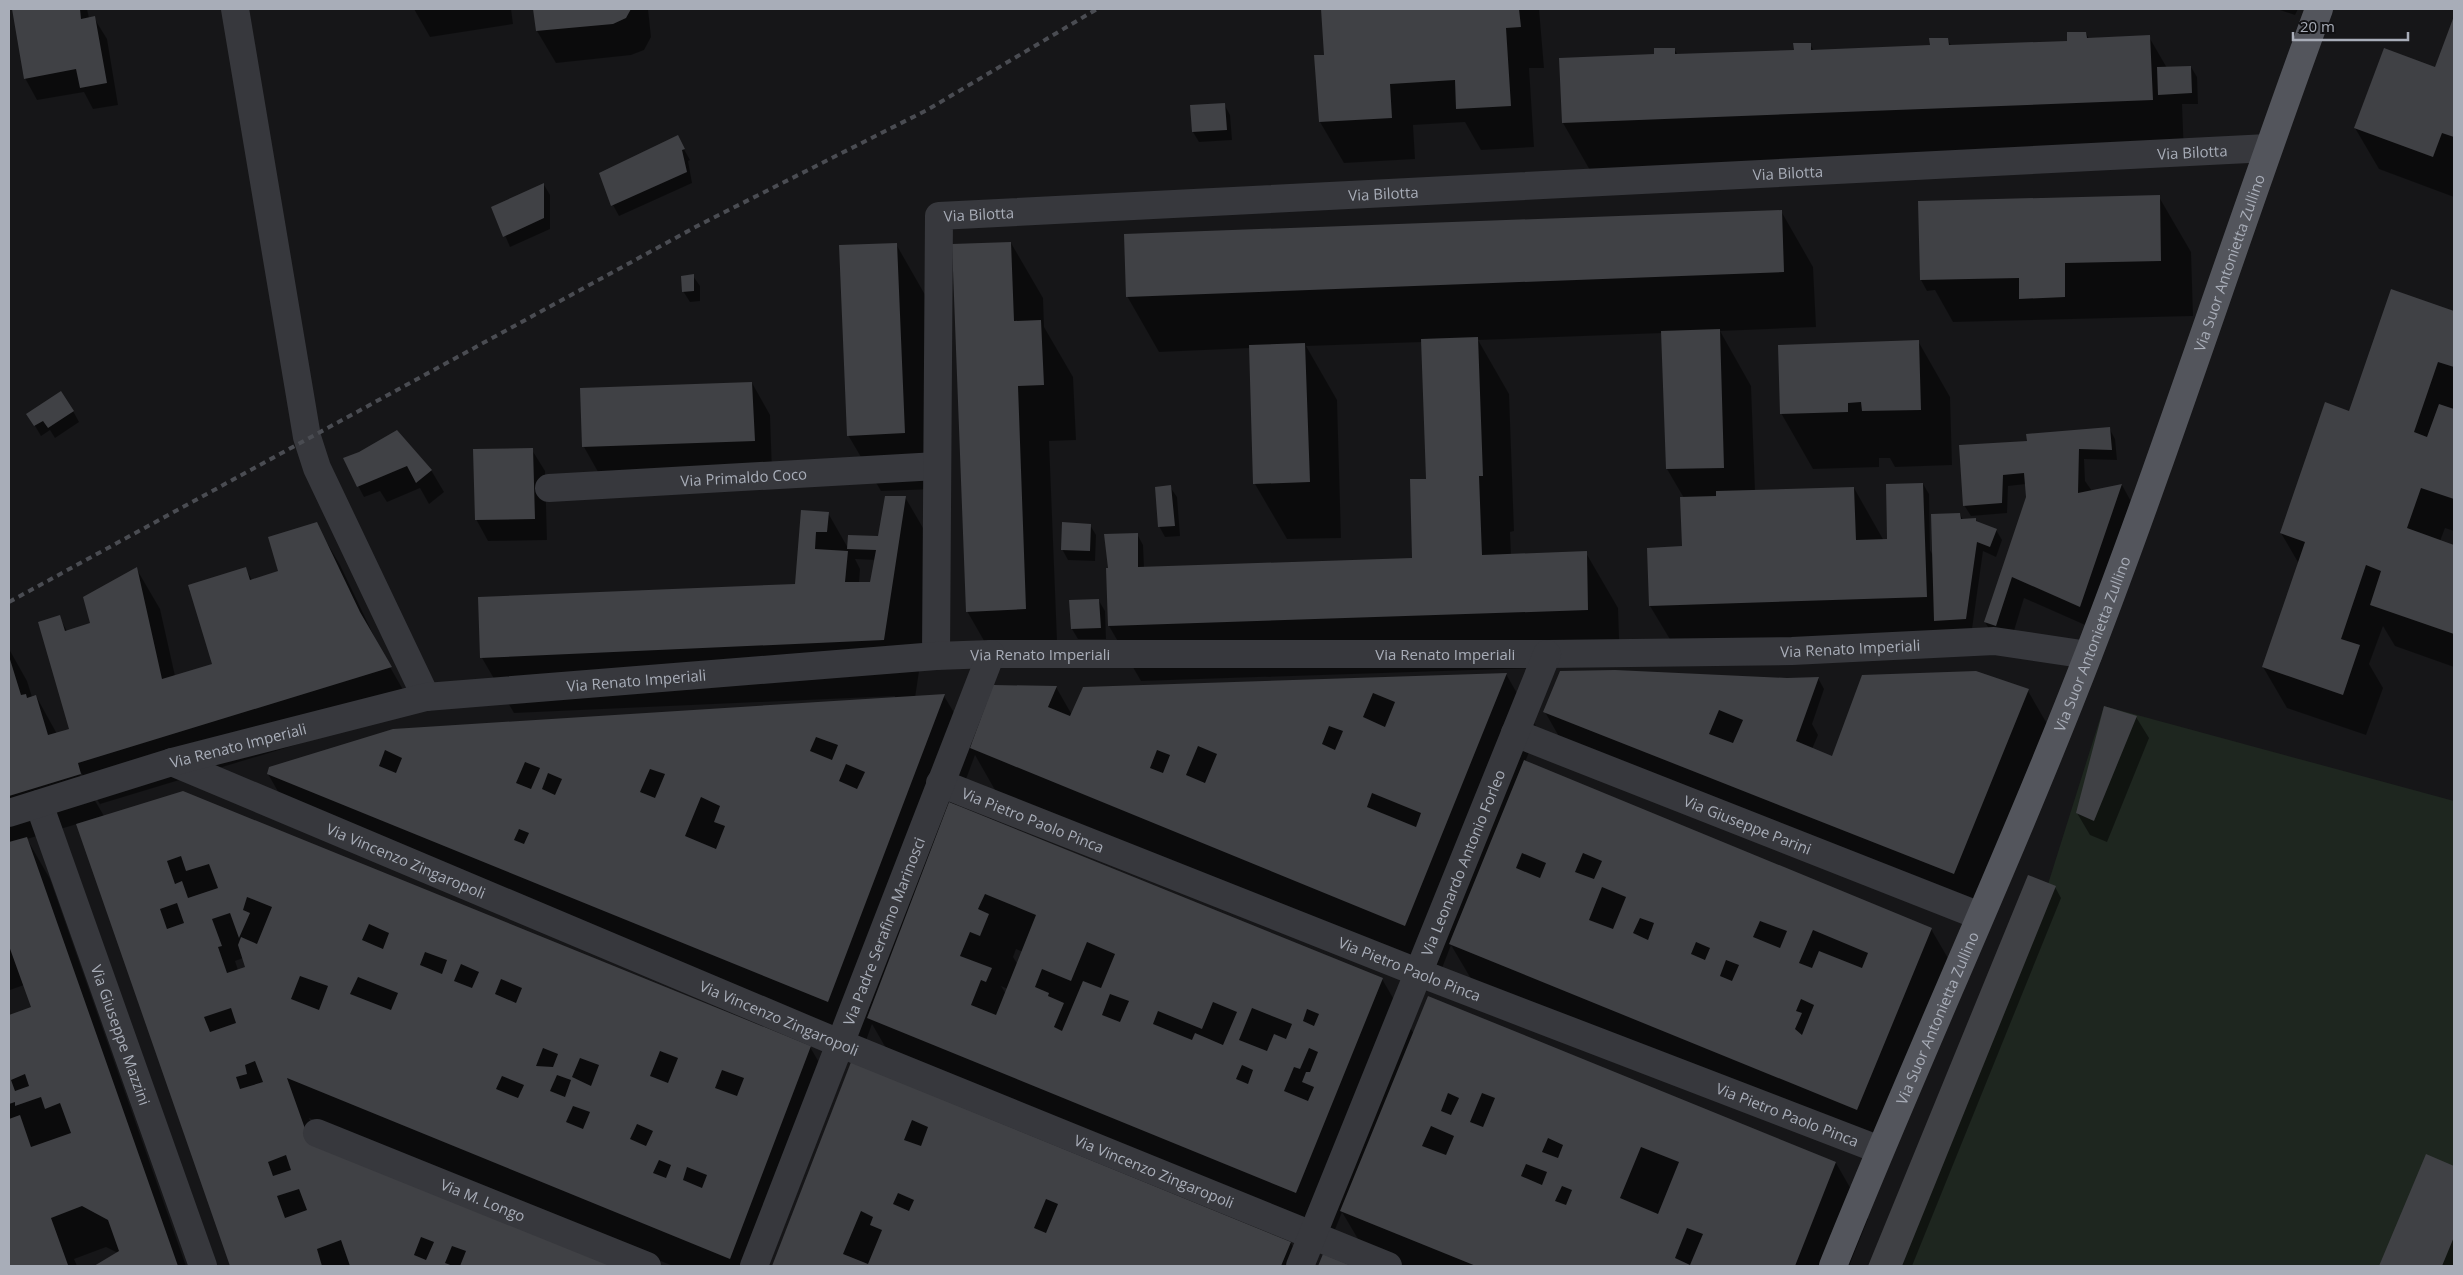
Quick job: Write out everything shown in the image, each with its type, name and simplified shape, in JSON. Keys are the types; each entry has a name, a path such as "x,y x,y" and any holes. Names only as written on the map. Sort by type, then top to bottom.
{"main road":[{"name":"Via Suor Antonietta Zullino","path":"1834,1266 1880,1150 1980,916 2088,655 2176,419 2268,148 2319,9"}],"street":[{"path":"235,9 307,437 317,468 426,697"},
{"name":"Via Bilotta","path":"936,656 939,216 2268,148"},
{"name":"Via Primaldo Coco","path":"550,488 937,466"},
{"name":"Via Renato Imperiali","path":"9,813 172,762 426,697 936,656 992,654 1547,654 1792,651 1994,640 2088,655"},
{"name":"Via Padre Serafino Marinosci","path":"754,1266 940,783 992,654"},
{"name":"Via Leonardo Antonio Forleo","path":"1300,1266 1417,972 1547,654"},
{"name":"Via Giuseppe Parini","path":"1515,733 1980,916"},
{"name":"Via Vincenzo Zingaropoli","path":"172,762 839,1043 1312,1237 1388,1266"},
{"name":"Via Pietro Paolo Pinca","path":"940,783 1417,972 1880,1150"},
{"name":"Via Giuseppe Mazzini","path":"38,804 203,1266"},
{"name":"Via M. Longo","path":"317,1133 647,1266"}],"shaded area":[{"path":"2104,706 2454,801 2454,1266 1892,1266 2044,897"}],"building":[{"path":"12,9 80,9 81,19 95,16 107,83 80,88 76,69 24,79"},
{"path":"533,9 631,9 626,18 613,24 536,31"},
{"path":"1321,9 1519,9 1521,27 1506,28 1511,106 1456,109 1455,80 1390,84 1392,118 1319,122 1314,55 1324,55"},
{"path":"2454,16 2454,137 2442,133 2433,157 2354,128 2384,48 2435,67"},
{"path":"2067,32 2086,32 2087,38 2150,35 2153,100 1562,123 1559,58 1654,54 1654,48 1675,48 1675,54 1794,50 1793,43 1811,43 1811,50 1930,45 1929,38 1948,38 1949,45 2067,41"},
{"path":"2191,66 2192,93 2158,95 2157,67"},
{"path":"1225,103 1227,130 1192,132 1190,105"},
{"path":"678,135 685,149 682,150 687,172 611,206 599,173"},
{"path":"544,183 544,218 503,237 491,207"},
{"path":"2160,195 2161,261 2065,263 2065,297 2019,299 2019,278 1920,280 1918,201"},
{"path":"1782,210 1784,272 1126,297 1124,234"},
{"path":"1011,242 1014,321 1041,320 1044,385 1018,386 1026,609 966,612 952,244"},
{"path":"897,243 905,433 847,436 839,245"},
{"path":"694,274 694,291 682,292 681,276"},
{"path":"2391,289 2454,311 2454,367 2438,362 2414,432 2427,437 2439,404 2454,409 2454,499 2421,488 2407,528 2454,545 2454,634 2370,605 2381,571 2366,565 2341,639 2360,645 2343,695 2262,667 2305,542 2280,533 2325,402 2349,411"},
{"path":"1720,329 1724,468 1666,469 1661,331"},
{"path":"1478,337 1483,476 1479,476 1482,555 1587,551 1588,610 1108,626 1106,568 1108,568 1104,534 1138,533 1138,567 1412,558 1410,479 1426,479 1421,339"},
{"path":"1919,340 1921,410 1862,411 1861,402 1848,403 1848,412 1780,414 1778,345"},
{"path":"1305,343 1310,482 1253,484 1249,345"},
{"path":"752,382 755,441 582,447 580,388"},
{"path":"61,391 74,411 48,428 43,421 34,426 26,414"},
{"path":"2110,427 2112,450 2079,449 2078,493 2122,484 2080,607 2012,577 1996,626 1984,622 2026,497 2024,473 2003,475 2002,503 1963,506 1959,445 2027,441 2026,434"},
{"path":"397,430 432,470 416,483 407,466 357,487 343,458 359,452"},
{"path":"533,448 535,519 475,520 473,449"},
{"path":"1923,483 1927,597 1649,606 1647,548 1682,546 1680,497 1716,496 1716,491 1854,487 1856,540 1887,539 1886,484"},
{"path":"1171,485 1175,526 1158,527 1155,487"},
{"path":"885,496 906,496 884,640 480,658 478,597 795,584 801,510 829,512 827,532 816,532 815,549 848,551 845,582 870,582 876,550 847,549 848,535 878,536"},
{"path":"1960,513 1961,519 1976,518 1976,521 1997,529 1990,547 1977,542 1966,619 1934,621 1931,514"},
{"path":"317,522 360,612 392,667 78,763 81,774 9,796 9,656 21,695 26,694 27,698 36,695 48,735 69,729 38,622 60,615 65,631 90,623 83,597 137,567 162,679 212,664 188,585 246,567 250,580 278,571 268,537"},
{"path":"1062,522 1091,524 1090,551 1061,550"},
{"path":"1099,599 1101,628 1071,629 1069,600"},
{"path":"1615,670 1787,678 1819,677 1796,741 1832,756 1862,675 1976,671 2029,689 1954,874 1543,712 1560,671","holes":["1719,710 1743,720 1733,743 1709,734"]},
{"path":"1507,673 1405,926 970,748 993,685 1057,686 1048,707 1070,716 1083,687","holes":["1373,693 1395,702 1385,727 1363,717","1329,726 1343,731 1335,750 1322,744","1198,746 1217,754 1205,783 1186,775","1157,750 1170,755 1163,773 1150,768","1372,793 1421,813 1416,827 1367,807"]},
{"path":"945,694 828,1002 267,774 269,767 393,729","holes":["816,737 838,745 832,760 810,751","385,750 402,758 396,773 379,766","525,762 540,768 531,789 516,783","846,764 865,772 857,789 839,781","650,769 665,774 655,798 640,792","548,773 562,779 555,795 542,789","701,797 720,806 714,822 725,826 716,849 685,836","519,829 529,833 524,844 514,840"]},
{"path":"2104,706 2137,716 2094,821 2076,813"},
{"path":"1524,760 1932,928 1857,1110 1449,944","holes":["1522,853 1546,863 1540,878 1516,868","1583,853 1602,861 1594,879 1575,872","1602,887 1626,897 1613,929 1589,920","1640,918 1654,923 1648,940 1633,933","1760,921 1787,931 1780,948 1753,937","1813,930 1868,953 1862,968 1819,951 1812,968 1799,963","1696,942 1710,948 1705,960 1691,954","1726,960 1739,965 1732,981 1720,976","1801,999 1814,1005 1802,1035 1795,1029 1802,1013 1796,1011"]},
{"path":"183,791 811,1046 730,1259 287,1078 308,1137 626,1266 460,1266 466,1251 452,1246 445,1263 453,1266 350,1266 341,1240 317,1249 322,1266 230,1266 76,824","holes":["181,856 186,871 209,864 218,888 188,898 182,881 175,884 167,861","247,897 272,907 257,944 241,937 238,945 245,967 227,973 218,947 222,946 212,919 230,913 239,938 250,913 243,910","177,903 184,923 167,929 160,909","369,924 389,933 383,949 362,940","425,952 447,960 442,974 420,965","461,964 479,972 472,988 454,981","300,976 328,986 319,1010 291,999","358,977 398,993 391,1010 350,994","501,979 522,988 516,1003 495,994","231,1008 236,1023 210,1032 204,1017","543,1048 558,1054 553,1067 536,1066","660,1051 678,1058 668,1083 650,1076","580,1058 599,1065 591,1086 572,1077","255,1061 263,1082 240,1089 236,1077 247,1074 245,1065","722,1070 744,1078 737,1096 715,1088","557,1075 571,1080 565,1097 550,1091","502,1076 524,1085 518,1098 496,1089","573,1106 590,1112 583,1129 566,1122","637,1124 653,1131 646,1146 630,1139","286,1155 291,1170 273,1176 268,1162","659,1160 671,1165 666,1178 653,1173","687,1167 707,1175 702,1188 683,1180","299,1189 307,1210 285,1218 277,1196","421,1237 434,1242 426,1260 414,1255"]},
{"path":"949,802 1383,978 1296,1193 867,1018","holes":["985,894 1036,915 996,1015 971,1005 981,980 986,982 992,968 960,956 970,932 980,936 989,914 978,909","1087,942 1115,954 1101,988 1083,981 1062,1031 1054,1027 1064,1003 1048,996 1049,993 1035,987 1042,969 1071,981","1110,994 1129,1001 1120,1022 1102,1015","1213,1002 1237,1012 1223,1045 1195,1033 1192,1040 1153,1024 1158,1011 1202,1029","1252,1008 1292,1024 1286,1039 1274,1034 1267,1051 1239,1040","1307,1009 1319,1014 1314,1026 1303,1021","1309,1048 1318,1052 1310,1072 1306,1072 1302,1082 1314,1087 1308,1101 1284,1091 1294,1067 1300,1069","1242,1065 1253,1070 1248,1084 1236,1079"]},
{"path":"27,837 178,1266 94,1266 119,1251 108,1220 82,1206 51,1218 68,1265 9,1266 9,1119 20,1115 31,1147 71,1133 60,1103 45,1109 41,1097 15,1106 15,1102 9,1104 9,1015 31,1007 9,946 9,842","holes":["25,1074 29,1086 15,1091 11,1080"]},
{"path":"2028,875 2056,886 1902,1266 1868,1266"},
{"path":"1428,996 1836,1162 1795,1266 1476,1266 1340,1211","holes":["1448,1093 1459,1098 1451,1115 1441,1111","1482,1093 1495,1098 1483,1127 1470,1122","1431,1126 1454,1136 1446,1155 1422,1146","1548,1138 1563,1145 1558,1158 1542,1152","1641,1147 1679,1162 1658,1214 1620,1198","1526,1164 1547,1172 1542,1185 1521,1176","1562,1186 1572,1190 1566,1205 1555,1201","1687,1228 1703,1234 1690,1265 1675,1258"]},
{"path":"851,1062 1291,1242 1281,1266 772,1266","holes":["912,1120 928,1127 921,1146 904,1140","898,1193 914,1200 909,1211 893,1204","1046,1199 1058,1204 1046,1233 1034,1228","861,1211 873,1217 870,1225 882,1230 868,1264 843,1254"]},
{"path":"2426,1154 2454,1166 2454,1237 2442,1266 2379,1266"},
{"path":"1323,1254 1352,1266 1318,1266"}],"railway":[{"path":"9,602 701,224 927,110 1097,9"}]}
